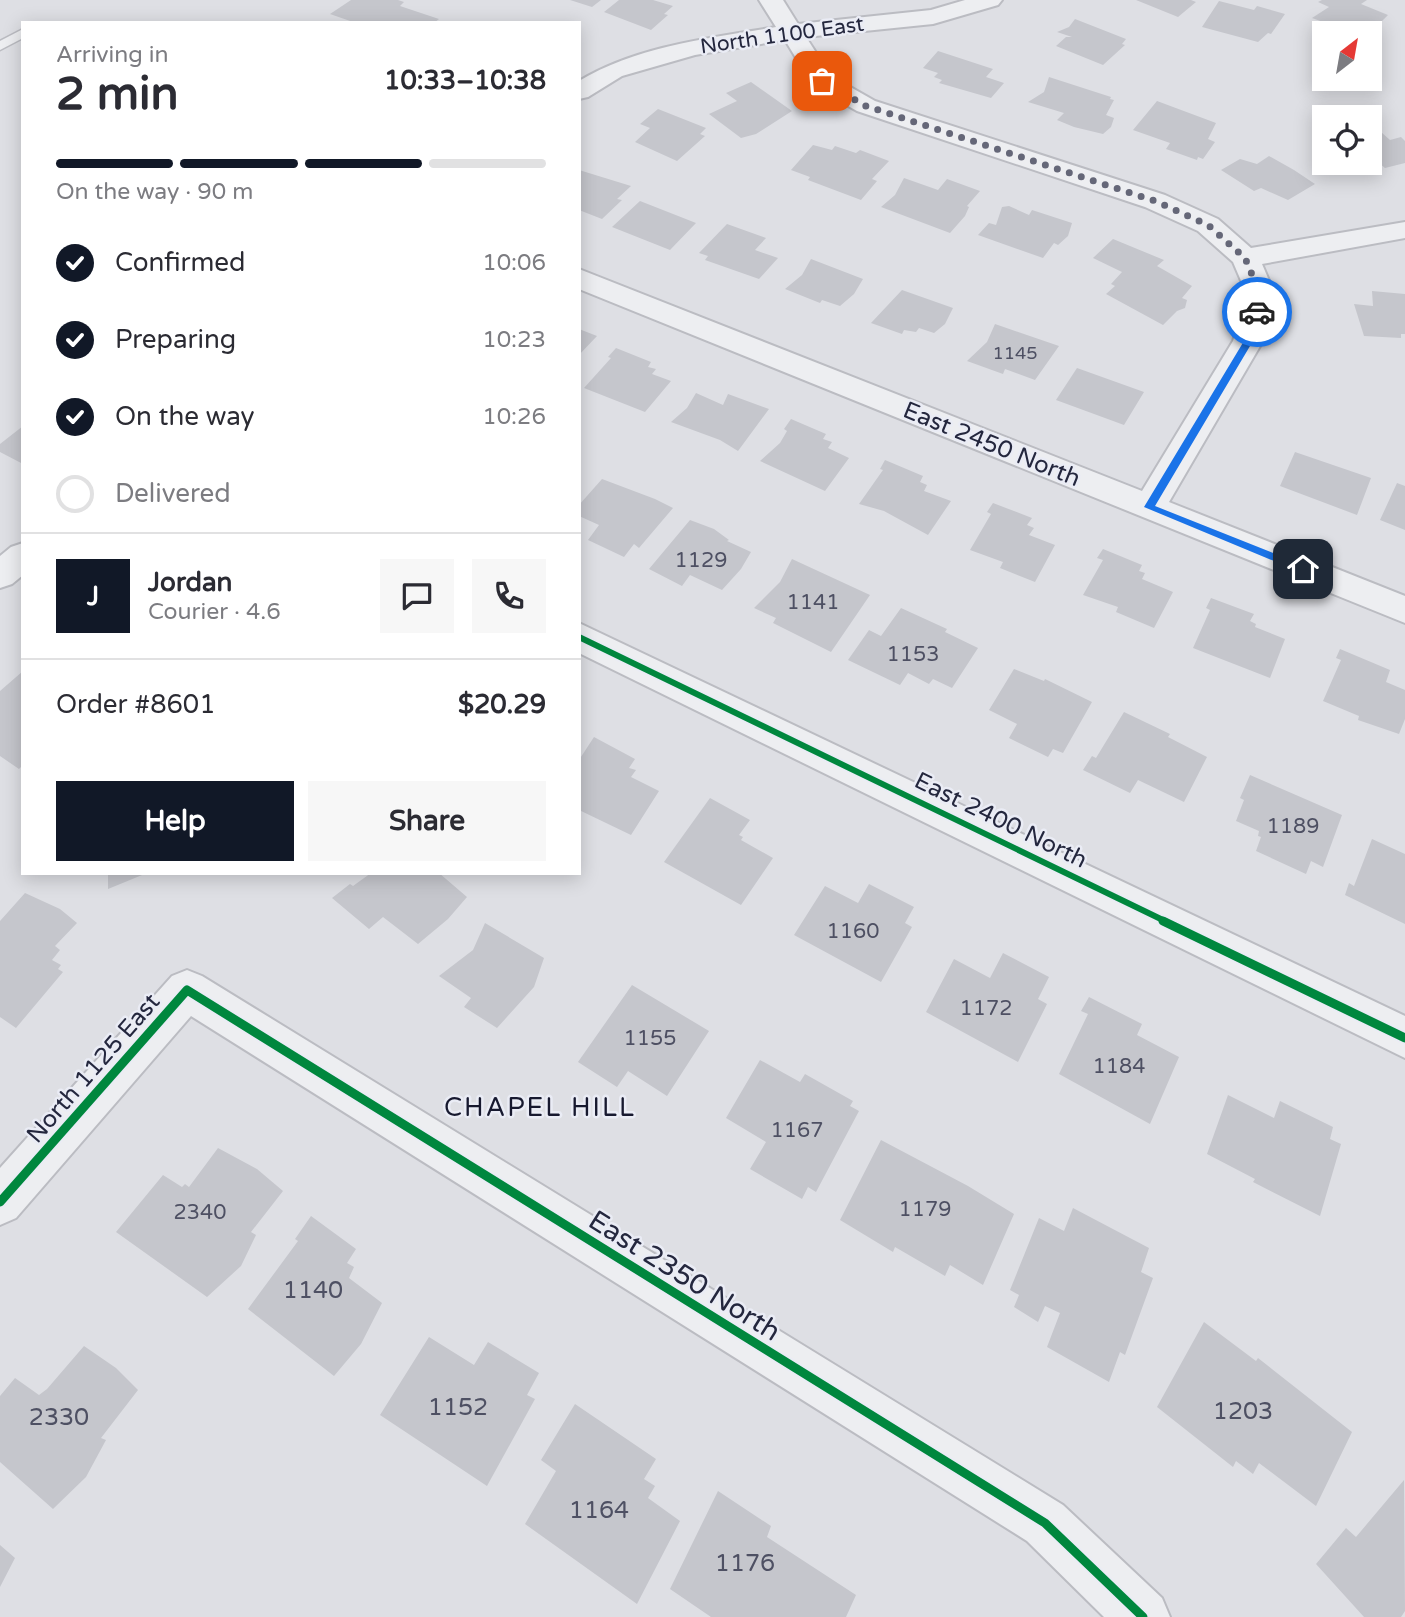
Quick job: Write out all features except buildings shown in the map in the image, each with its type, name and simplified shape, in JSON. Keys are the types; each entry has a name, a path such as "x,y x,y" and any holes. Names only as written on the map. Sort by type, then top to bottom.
{"street":[{"path":"772,0 822,81 866,106 1155,201 1208,225 1245,258 1262,298 1248,341 1149,507"},
{"name":"North 1100 East","path":"581,91 613,71 692,48 792,32 933,17 990,0"},
{"path":"1245,258 1405,230"},
{"name":"East 2450 North","path":"581,279 1405,610"},
{"path":"0,575 21,558"},
{"name":"East 2400 North","path":"581,638 1405,1038"},
{"name":"North 1125 East","path":"0,1202 187,990"},
{"name":"East 2350 North","path":"187,990 1045,1522 1143,1617"}],"lane":[{"path":"0,47 21,34"}],"cycle path":[{"path":"581,638 1405,1038"},
{"path":"0,1202 187,990 1045,1523 1143,1617"}],"way so far":[{"path":"822,81 866,106 1155,201 1208,225 1245,258 1262,298 1257,312"}],"district":[{"name":"CHAPEL HILL","path":"540,1107"}],"route":[{"path":"1257,312 1248,341 1149,507 1303,569"}]}
